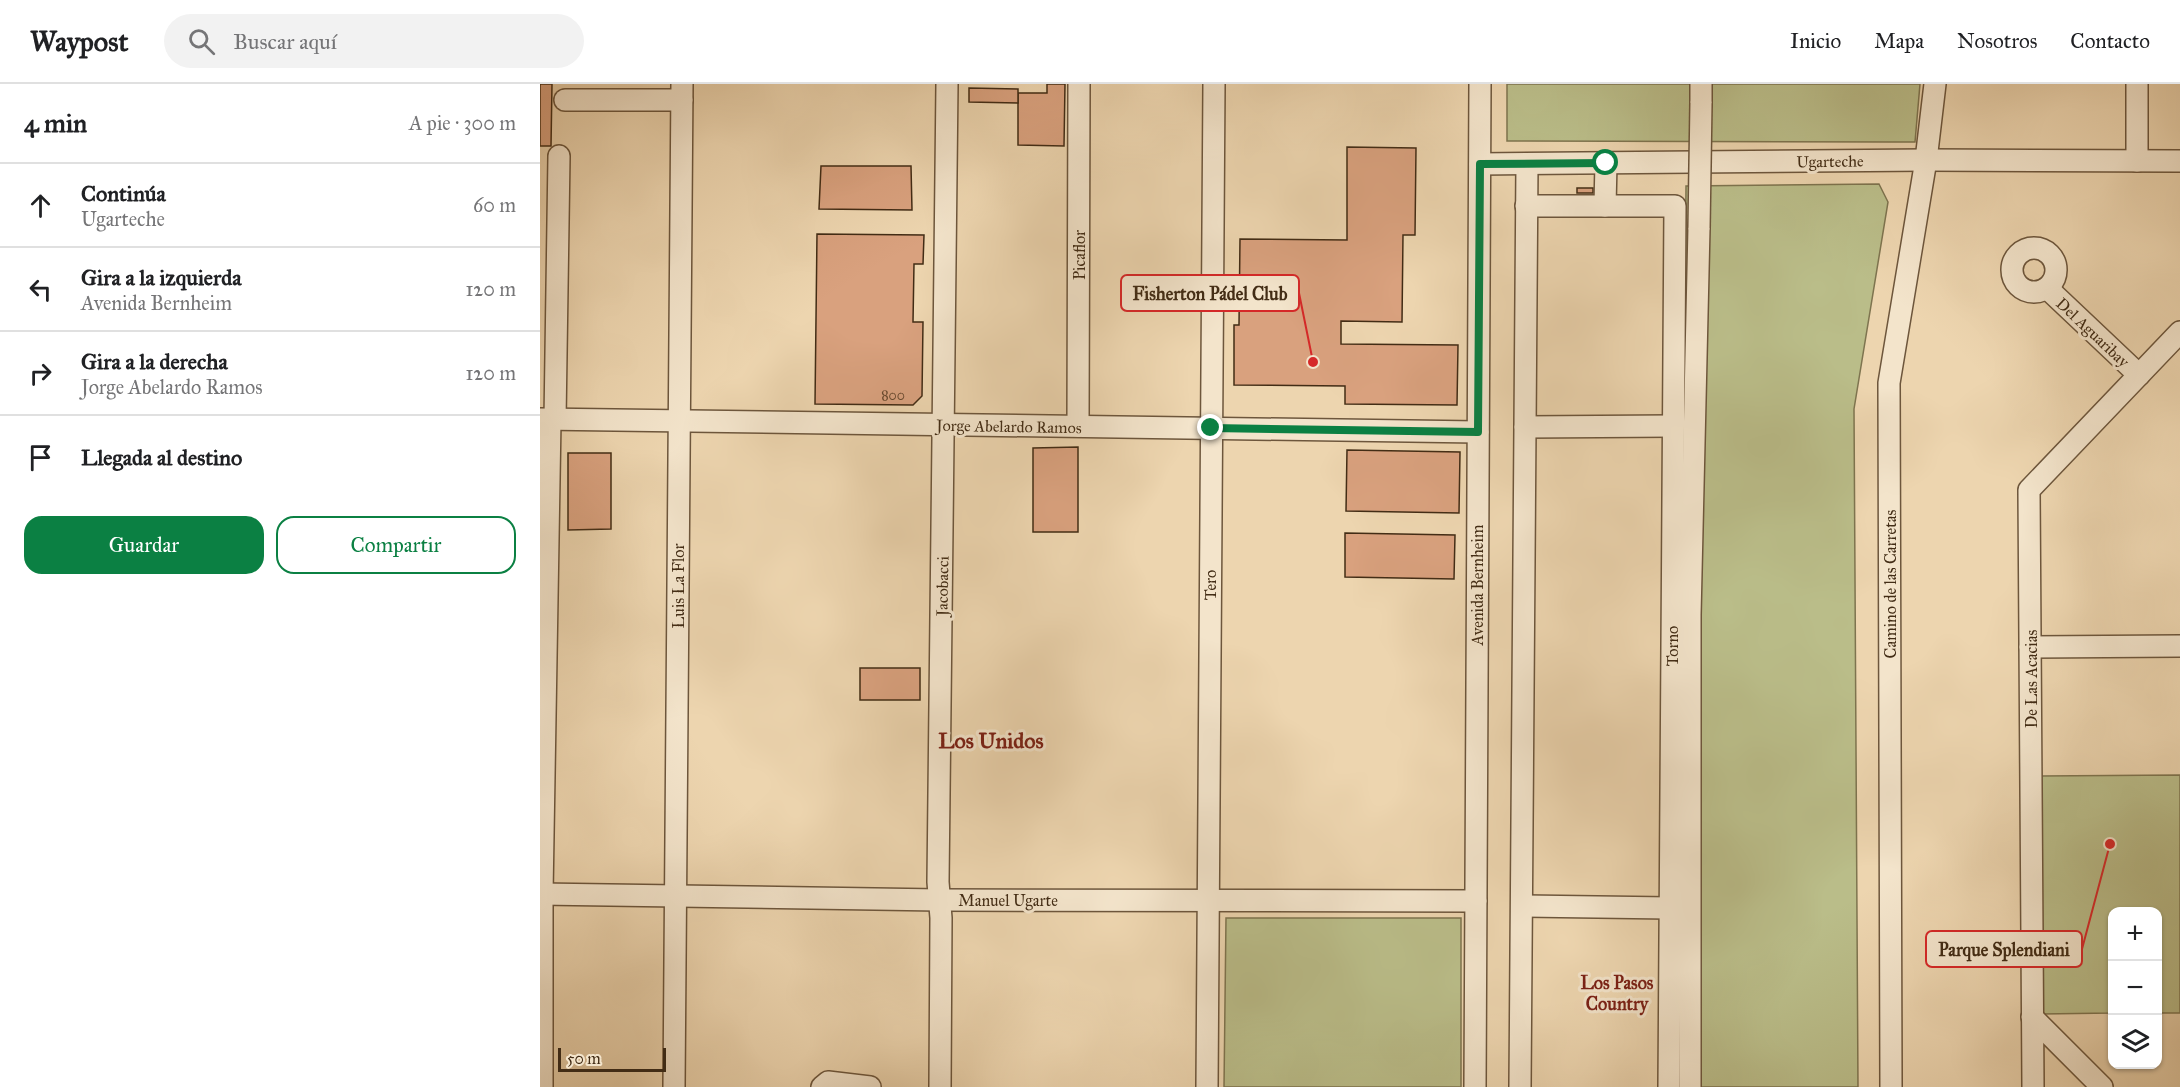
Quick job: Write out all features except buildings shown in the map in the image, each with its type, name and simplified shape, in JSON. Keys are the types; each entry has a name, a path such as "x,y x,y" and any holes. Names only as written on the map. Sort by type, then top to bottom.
{"street":[{"name":"Jacobacci","path":"940,1087 939,900 947,84"},
{"name":"Picaflor","path":"1078,426 1079,84"},
{"name":"Tero","path":"1207,1087 1214,84"},
{"name":"Avenida Bernheim","path":"1475,1087 1480,84"},
{"name":"Camino de las Carretas","path":"1892,1087 1889,383 1926,160 1935,84"},
{"path":"2137,84 2137,161"},
{"path":"565,100 682,92"},
{"name":"Luis La Flor","path":"674,1087 682,92"},
{"path":"1689,1087 1690,627 1701,94"},
{"path":"542,1087 541,894 548,420 559,156"},
{"name":"Ugarteche","path":"1480,164 1926,160 2180,161"},
{"path":"1526,206 1605,206 1606,163"},
{"path":"1520,1087 1527,164"},
{"name":"Torno","path":"1605,206 1675,206 1669,1087"},
{"name":"Del Aguaribay","path":"2047,288 2139,375"},
{"name":"De Las Acacias","path":"2033,1087 2029,490 2180,332"},
{"name":"Jorge Abelardo Ramos","path":"548,420 1478,432"},
{"path":"1525,427 1673,426"},
{"path":"2030,647 2180,646"},
{"name":"Manuel Ugarte","path":"541,894 939,900 1476,901"},
{"path":"1522,906 1670,908"},
{"path":"2032,1017 2102,1087"},
{"path":"825,1084 870,1087"}],"green space":[{"path":"1507,84 1920,84 1915,142 1889,142 1507,141"},
{"path":"1879,184 1888,202 1854,409 1858,1087 1679,1087 1686,186"},
{"path":"2180,775 2180,1013 2162,1013 2162,907 2108,907 2108,1013 2042,1014 2040,776"},
{"path":"1226,918 1461,918 1461,1087 1224,1087"}],"place":[{"name":"Fisherton Pádel Club","path":"1313,362"},
{"name":"Parque Splendiani","path":"2110,844"}],"district":[{"name":"Los Unidos","path":"991,740"},
{"name":"Los Pasos Country","path":"1617,993"}],"route":[{"path":"1211,428 1478,432 1480,164 1606,163"}]}
